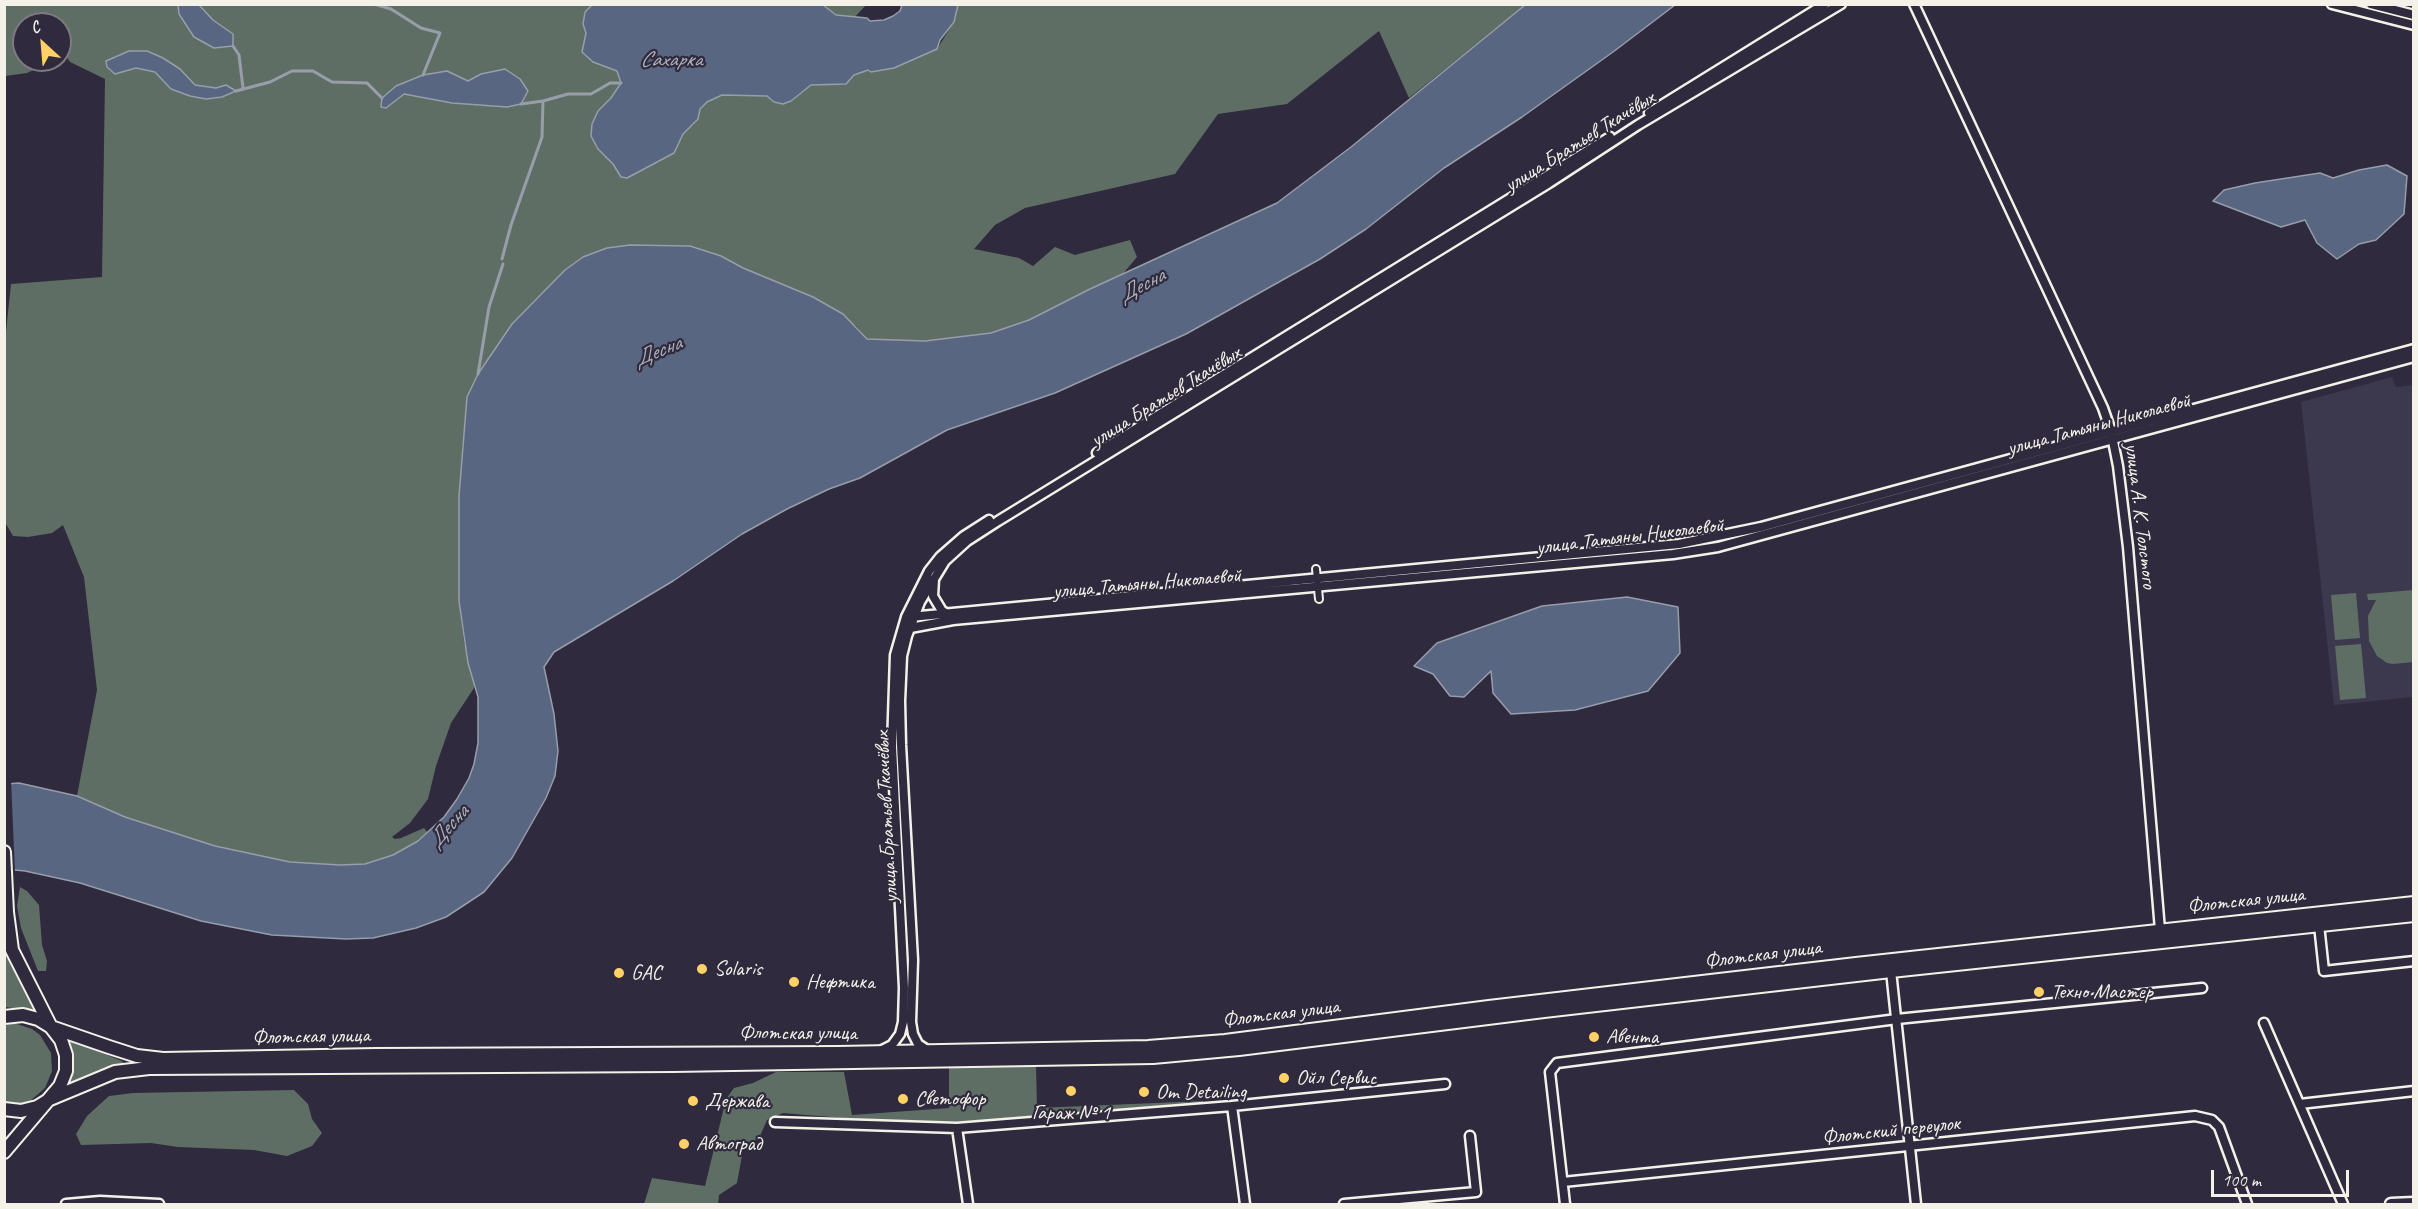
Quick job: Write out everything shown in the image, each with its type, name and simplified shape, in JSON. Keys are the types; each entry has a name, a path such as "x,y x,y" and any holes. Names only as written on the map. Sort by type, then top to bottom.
{"main road":[{"path":"4,852 7,912 12,950 51,1027 61,1040 66,1055 66,1071 60,1086 4,1152"},
{"name":"Флотская улица","path":"147,1063 163,1059 376,1055 879,1052 1148,1047 1226,1041 1500,1006 2414,903"},
{"name":"Флотская улица","path":"147,1063 673,1065 1153,1057 1891,971 2414,915"},
{"path":"4,1017 23,1015 38,1019 51,1027 147,1063"},
{"path":"4,1109 21,1111 37,1107 50,1099 115,1072 147,1063"}],"street":[{"name":"улица Братьев Ткачёвых","path":"927,1050 918,1044 911,1022 913,960 900,745 902,656 910,617 929,571 940,557 964,536 1825,4"},
{"name":"улица Братьев Ткачёвых","path":"910,617 945,561 968,541 998,521 1549,183 1638,125 1841,4"},
{"name":"улица А. К. Толстого","path":"1914,4 2103,408 2112,436 2128,547 2160,930"},
{"path":"2332,4 2414,25"},
{"path":"2371,4 2414,15"},
{"name":"улица Татьяны Николаевой","path":"910,617 948,618 1317,578 1680,553 1718,547 2414,349"},
{"name":"улица Татьяны Николаевой","path":"2112,436 2414,357"},
{"path":"906,631 948,618 933,597 935,575"},
{"path":"1317,578 1319,598"},
{"name":"улица Братьев Ткачёвых","path":"879,1052 892,1045 900,1034 903,1022 904,988 892,702 895,655 906,631"},
{"path":"2319,925 2324,971 2414,961"},
{"path":"1891,971 1916,1204"},
{"path":"1566,1204 1550,1072 1557,1063 1897,1019 2202,988"},
{"path":"2264,1023 2343,1204"},
{"path":"775,1122 957,1128 1232,1106 1445,1084"},
{"path":"2300,1104 2414,1091"},
{"path":"1232,1106 1245,1204"},
{"name":"Флотский переулок","path":"1563,1182 2195,1116 2212,1120 2219,1127 2247,1204"},
{"path":"957,1128 968,1204"},
{"path":"1344,1204 1476,1192 1470,1136"},
{"path":"66,1204 100,1201 159,1204"},
{"path":"2391,1204 2414,1203"}],"shaded area":[{"path":"2392,377 2396,387 2413,385 2413,697 2334,705 2301,402"}],"green space":[{"path":"4,5 178,5 179,14 233,34 213,20 199,5 592,5 585,12 583,24 586,33 582,52 593,62 617,71 621,83 598,111 598,149 613,164 621,177 674,153 683,134 700,109 707,102 722,95 767,96 774,102 791,101 811,85 846,84 854,75 868,70 871,72 937,49 954,22 958,5 1525,5 1409,98 1379,31 1287,104 1218,114 1175,174 1025,208 995,225 974,249 1019,258 1033,266 1055,247 1075,255 1130,240 1137,257 1122,275 1029,320 991,333 925,341 867,339 856,326 813,297 743,268 721,256 690,246 630,245 607,248 583,257 565,270 512,324 478,374 463,445 459,496 459,601 464,642 474,688 451,723 436,766 428,799 410,823 392,837 401,838 424,828 428,833 393,855 365,864 290,862 215,846 125,817 77,796 97,690 84,577 63,525 52,533 28,537 13,536 6,524 6,332 11,284 102,277 105,79 72,63 72,12 12,12 12,72 29,72 5,76","holes":["136,68 180,69 195,85 216,88 226,85 235,91 222,97 206,99 171,89 155,72","447,71 468,81 481,74 452,103 404,94 423,75"]},
{"path":"823,5 866,5 855,17 836,15"},
{"path":"2413,590 2413,662 2387,663 2377,656 2369,641 2368,616 2376,600 2368,600 2367,594"},
{"path":"2356,593 2360,638 2335,640 2331,595"},
{"path":"2361,644 2366,698 2340,700 2335,646"},
{"path":"20,887 27,891 39,905 42,945 47,961 46,971 38,971 21,928 17,906"},
{"path":"4,951 33,1008 32,1011 5,1007"},
{"path":"5,1024 17,1024 32,1029 40,1035 51,1053 52,1071 45,1088 30,1101 20,1105 5,1105"},
{"path":"65,1038 122,1061 124,1064 68,1086"},
{"path":"1036,1064 1037,1108 1203,1101 1203,1105 963,1122 867,1120 783,1113 767,1120 760,1136 743,1150 737,1183 719,1195 718,1204 644,1204 652,1178 705,1186 726,1099 734,1088 753,1083 776,1072 844,1072 852,1115 949,1108 949,1068"},
{"path":"294,1090 308,1104 312,1119 322,1133 312,1146 287,1156 254,1150 178,1147 151,1143 81,1145 76,1134 87,1116 109,1096 133,1093"}],"water":[{"path":"178,5 199,5 213,20 233,34 233,46 214,48 194,37 179,14"},
{"name":"Сахарка","path":"592,5 823,5 836,15 867,18 870,21 884,20 893,16 900,11 902,5 958,5 954,22 940,40 937,49 894,68 871,72 868,70 854,75 846,84 811,85 791,101 783,104 774,102 767,96 722,95 707,102 700,109 698,119 683,134 674,153 627,178 621,177 613,164 598,149 591,136 592,124 598,111 621,83 617,71 593,62 582,52 586,33 583,24 585,12"},
{"name":"Десна","path":"1525,5 1675,5 1522,117 1444,168 1366,229 1320,259 1186,334 1055,393 947,430 860,478 829,489 787,509 742,534 673,581 554,652 544,667 554,714 558,751 555,776 546,798 512,858 484,892 446,917 416,928 373,938 346,939 272,935 201,921 80,883 5,869 5,784 19,783 77,796 125,817 215,846 290,862 365,864 393,855 418,841 444,817 469,778 478,743 478,697 468,663 459,601 459,496 467,397 478,374 512,324 565,270 583,257 607,248 630,245 690,246 721,256 743,268 813,297 843,314 867,339 925,341 991,333 1029,320 1090,289 1277,203 1351,147"},
{"path":"129,51 147,51 163,58 180,69 195,85 216,88 226,85 236,91 222,97 206,99 171,89 155,72 136,68 115,74 107,67 106,61"},
{"path":"505,69 520,79 528,91 521,104 507,107 452,103 404,94 386,108 381,107 382,98 396,86 423,75 447,71 468,81 481,74"},
{"path":"2387,165 2407,176 2404,214 2376,240 2359,244 2337,259 2317,243 2305,220 2281,227 2213,201 2224,190 2255,183 2320,173 2333,178"},
{"path":"1627,597 1678,607 1680,653 1648,691 1575,710 1511,714 1493,693 1491,671 1464,697 1450,696 1433,674 1414,666 1437,643 1542,606"}],"pier":[{"path":"11,780 15,873 4,872 4,781"}],"waterway":[{"path":"374,4 391,9 421,28 440,33 423,75"},
{"path":"233,46 239,55 243,88"},
{"path":"236,91 270,82 292,71 313,71 332,82 367,83 382,98"},
{"path":"521,104 568,94 591,94 610,83 621,83"},
{"path":"502,259 511,225 542,137 543,101"},
{"path":"478,374 489,307 503,264"}],"place":[{"name":"Solaris","path":"702,969"},
{"name":"GAC","path":"619,973"},
{"name":"Нефтика","path":"794,982"},
{"name":"Техно Мастер","path":"2039,992"},
{"name":"Авента","path":"1594,1037"},
{"name":"Ойл Сервис","path":"1284,1078"},
{"name":"Гараж № 1","path":"1071,1091"},
{"name":"Om Detailing","path":"1144,1092"},
{"name":"Светофор","path":"903,1099"},
{"name":"Держава","path":"693,1101"},
{"name":"Автоград","path":"684,1144"}]}
